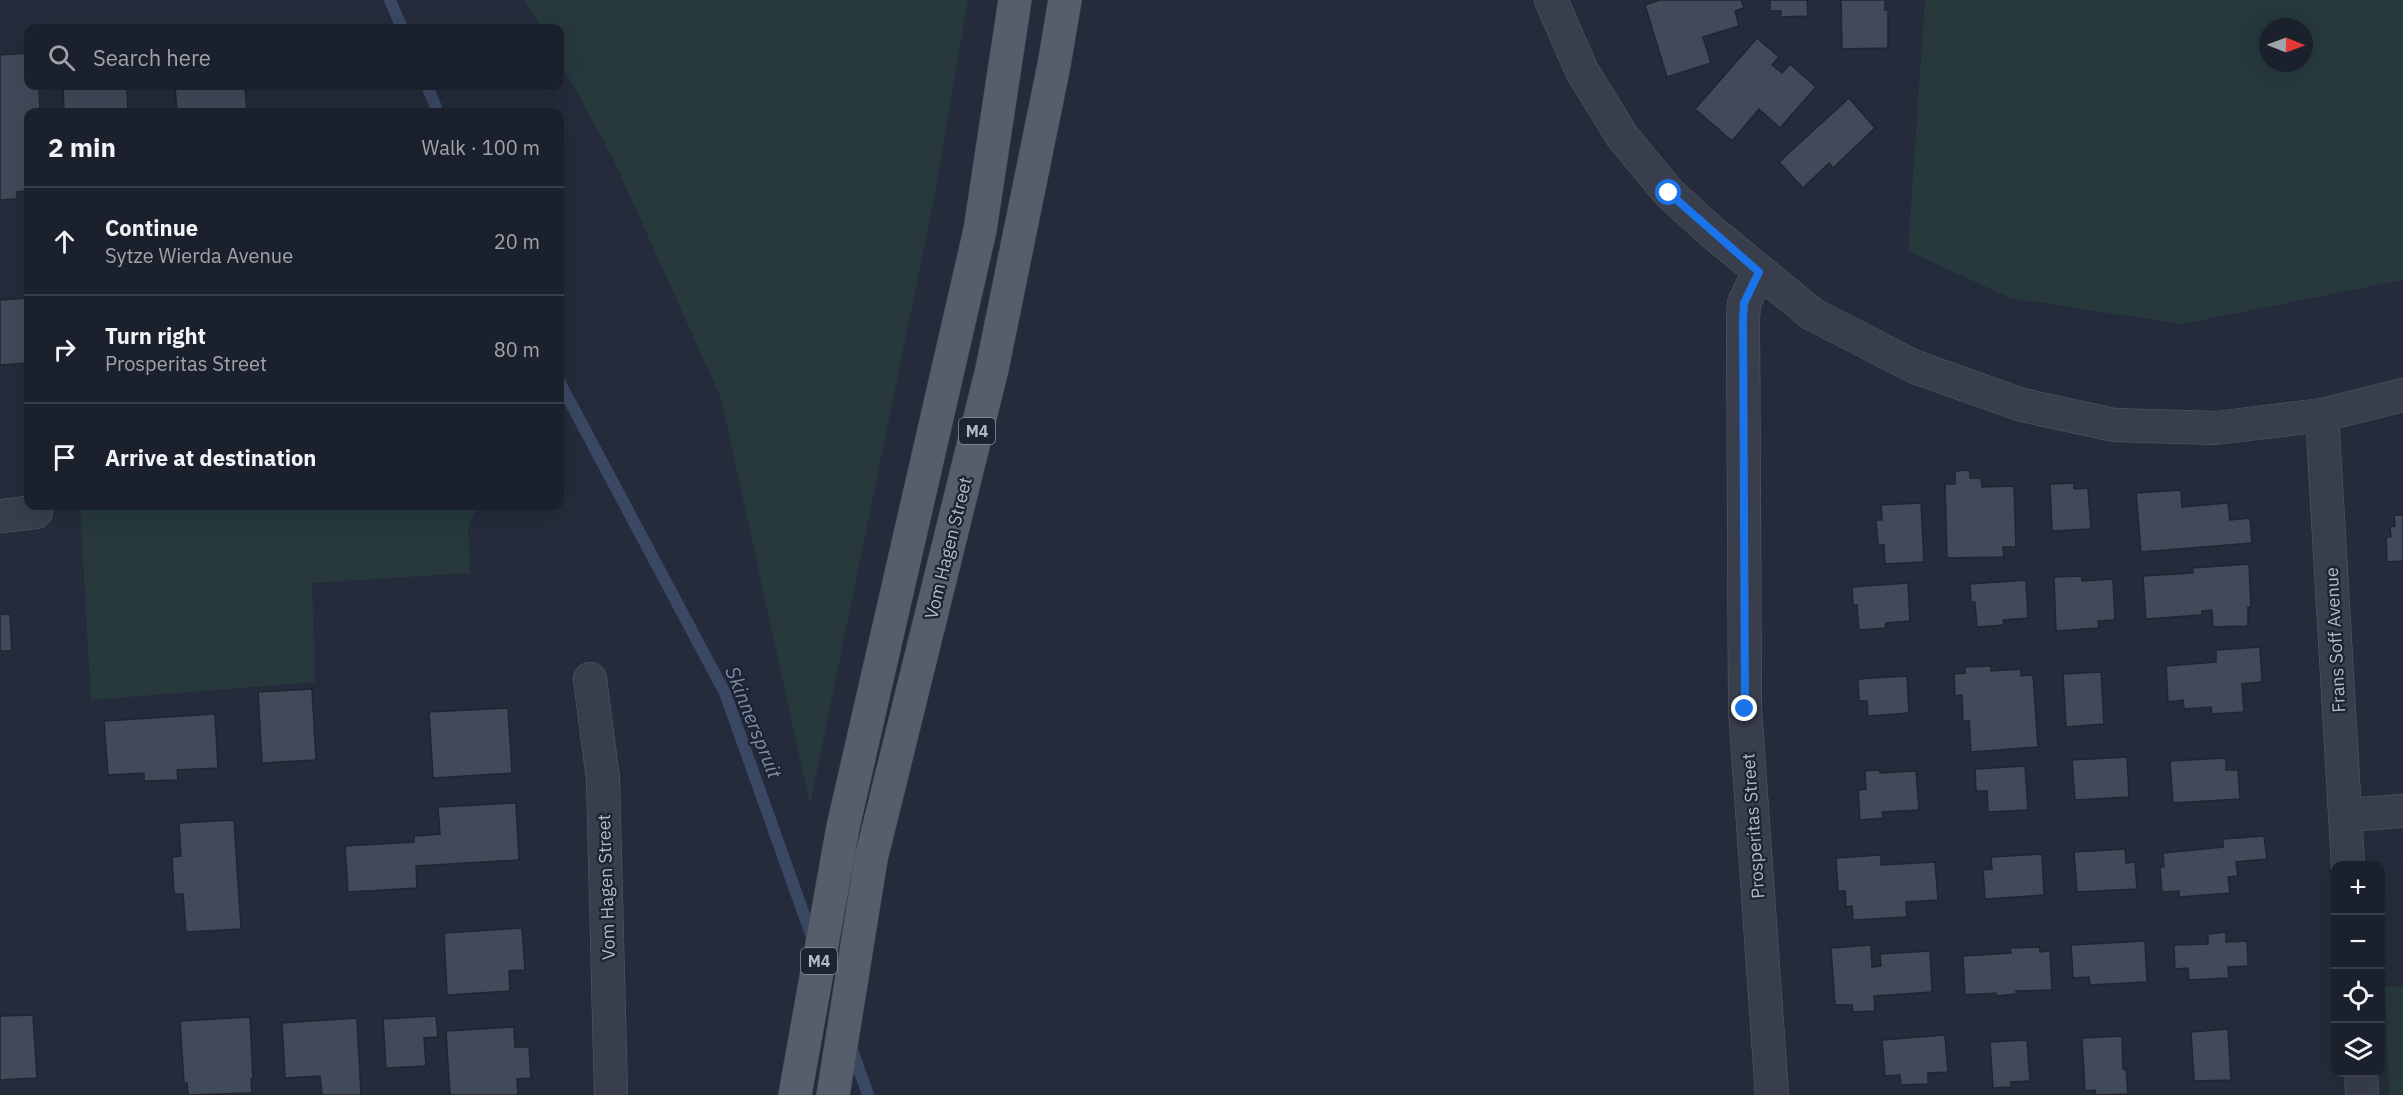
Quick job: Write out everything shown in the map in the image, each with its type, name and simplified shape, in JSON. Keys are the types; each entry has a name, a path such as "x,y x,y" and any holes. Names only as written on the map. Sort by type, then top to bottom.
{"main road":[{"name":"M4","path":"795,1095 843,827 980,230 1015,0"},
{"name":"Vom Hagen Street","path":"832,1095 871,859 992,369 1065,0"}],"street":[{"path":"1551,0 1582,71 1622,136 1669,193 1759,272 1812,314 1915,367 2022,405 2114,425 2216,428 2322,415 2403,395"},
{"name":"Prosperitas Street","path":"1759,272 1744,303 1743,319 1745,709 1772,1095"},
{"name":"Frans Soff Avenue","path":"2322,415 2348,861"},
{"path":"0,516 36,512"},
{"name":"Vom Hagen Street","path":"590,679 603,780 611,1095"},
{"path":"2345,815 2403,811"},
{"path":"2361,1077 2362,1095"}],"shaded area":[{"path":"525,0 968,0 934,199 810,805 721,398 612,156 564,69 564,24 539,24"},
{"path":"1925,0 2403,0 2403,280 2182,324 2010,298 1908,251"},
{"path":"80,510 475,510 468,527 470,573 312,583 315,682 91,700"},
{"path":"2403,986 2403,1095 2389,1095 2385,987"}],"building":[{"path":"1660,0 1741,0 1744,8 1735,11 1739,26 1703,37 1711,63 1667,77 1645,5"},
{"path":"1770,0 1807,0 1808,16 1781,17 1781,11 1770,11"},
{"path":"1841,0 1885,0 1885,10 1888,10 1888,48 1842,49"},
{"path":"1757,38 1779,57 1772,65 1782,73 1790,64 1816,87 1780,128 1759,109 1732,141 1695,109"},
{"path":"24,53 24,90 39,90 40,108 24,108 24,191 17,192 17,199 0,200 0,55"},
{"path":"63,90 127,90 128,108 64,108"},
{"path":"175,90 245,90 247,108 177,108"},
{"path":"1849,98 1875,128 1833,168 1829,163 1803,188 1779,162"},
{"path":"24,298 24,363 0,365 0,300"},
{"path":"1970,470 1970,478 1981,478 1982,487 2014,486 2016,547 2003,547 2004,557 1947,558 1945,484 1955,484 1955,471"},
{"path":"2074,483 2074,489 2088,488 2091,529 2052,531 2050,484"},
{"path":"2181,490 2182,507 2228,503 2230,520 2250,518 2252,543 2141,552 2136,493"},
{"path":"1921,503 1924,562 1885,564 1884,545 1878,545 1876,520 1882,520 1881,505"},
{"path":"2394,515 2403,515 2403,561 2387,562 2386,537 2391,537 2390,527 2395,526"},
{"path":"2249,564 2251,607 2248,607 2248,626 2213,627 2212,610 2202,611 2202,615 2146,619 2143,576 2193,573 2192,568"},
{"path":"2082,576 2082,581 2113,579 2115,620 2098,621 2099,628 2056,631 2054,577"},
{"path":"2026,580 2028,618 2003,620 2004,625 1977,627 1975,602 1971,602 1970,584"},
{"path":"1908,583 1910,621 1886,623 1885,628 1859,630 1857,605 1853,606 1852,587"},
{"path":"0,614 10,614 12,651 0,651"},
{"path":"2260,647 2262,682 2242,684 2244,712 2212,714 2211,707 2184,709 2183,700 2168,702 2166,666 2216,662 2216,650"},
{"path":"1991,666 1991,671 2021,669 2021,676 2033,675 2038,747 1971,752 1969,721 1963,721 1962,695 1955,696 1954,674 1965,673 1965,667"},
{"path":"2101,672 2104,724 2066,727 2063,674"},
{"path":"1907,676 1909,713 1868,716 1867,701 1859,701 1858,679"},
{"path":"312,689 316,760 262,763 258,692"},
{"path":"508,708 512,773 433,778 429,712"},
{"path":"215,714 218,768 177,770 178,780 144,781 144,773 108,775 104,721"},
{"path":"2127,757 2129,797 2075,800 2072,760"},
{"path":"2226,758 2226,770 2238,770 2240,799 2173,803 2170,761"},
{"path":"2025,766 2028,810 1988,812 1987,791 1976,791 1975,769"},
{"path":"1880,770 1880,773 1916,771 1919,810 1882,812 1883,818 1860,820 1858,790 1866,789 1865,771"},
{"path":"516,803 519,860 416,866 417,888 348,892 345,846 414,842 414,836 440,834 438,807"},
{"path":"234,820 241,929 186,932 183,894 174,894 172,857 181,856 179,823"},
{"path":"2264,836 2267,859 2236,862 2238,876 2228,877 2230,893 2179,897 2179,891 2162,892 2160,867 2164,867 2163,853 2223,847 2223,839"},
{"path":"2125,849 2126,863 2135,862 2137,889 2077,892 2074,852"},
{"path":"2042,854 2044,895 1985,899 1983,870 1992,869 1991,857"},
{"path":"1881,855 1881,865 1935,862 1938,900 1906,902 1907,917 1853,920 1852,906 1846,907 1845,891 1838,891 1836,858"},
{"path":"522,928 525,970 509,971 510,991 447,995 444,933"},
{"path":"2226,932 2226,942 2247,941 2248,966 2228,967 2229,978 2189,980 2188,968 2175,969 2174,945 2208,944 2208,934"},
{"path":"2145,941 2147,982 2090,985 2089,977 2073,978 2071,945"},
{"path":"1871,945 1872,967 1881,966 1880,954 1930,951 1932,992 1874,996 1875,1011 1853,1012 1852,1005 1835,1005 1831,948"},
{"path":"2040,947 2040,952 2050,951 2052,990 2016,991 2016,994 1996,996 1996,993 1965,995 1963,956 2011,953 2010,948"},
{"path":"33,1015 37,1078 0,1080 0,1016"},
{"path":"436,1016 438,1037 424,1038 426,1066 386,1068 383,1019"},
{"path":"250,1017 252,1093 188,1095 187,1083 184,1083 180,1021"},
{"path":"357,1018 361,1095 322,1095 320,1076 285,1078 282,1023"},
{"path":"514,1027 515,1047 529,1047 531,1078 517,1079 518,1095 450,1095 446,1031"},
{"path":"2228,1029 2231,1080 2194,1081 2191,1032"},
{"path":"1945,1035 1948,1072 1928,1073 1928,1084 1901,1085 1900,1075 1885,1076 1882,1040"},
{"path":"2122,1036 2123,1069 2126,1069 2128,1094 2096,1095 2095,1090 2085,1091 2082,1038"},
{"path":"2027,1040 2030,1081 2011,1082 2011,1087 1993,1088 1990,1042"}],"waterway":[{"name":"Skinnerspruit","path":"390,0 400,24"},
{"name":"Skinnerspruit","path":"429,90 436,108"},
{"name":"Skinnerspruit","path":"564,391 725,693 813,940"},
{"name":"Skinnerspruit","path":"850,1044 868,1095"}],"route":[{"path":"1669,193 1759,272 1744,303 1743,319 1745,709"}]}
